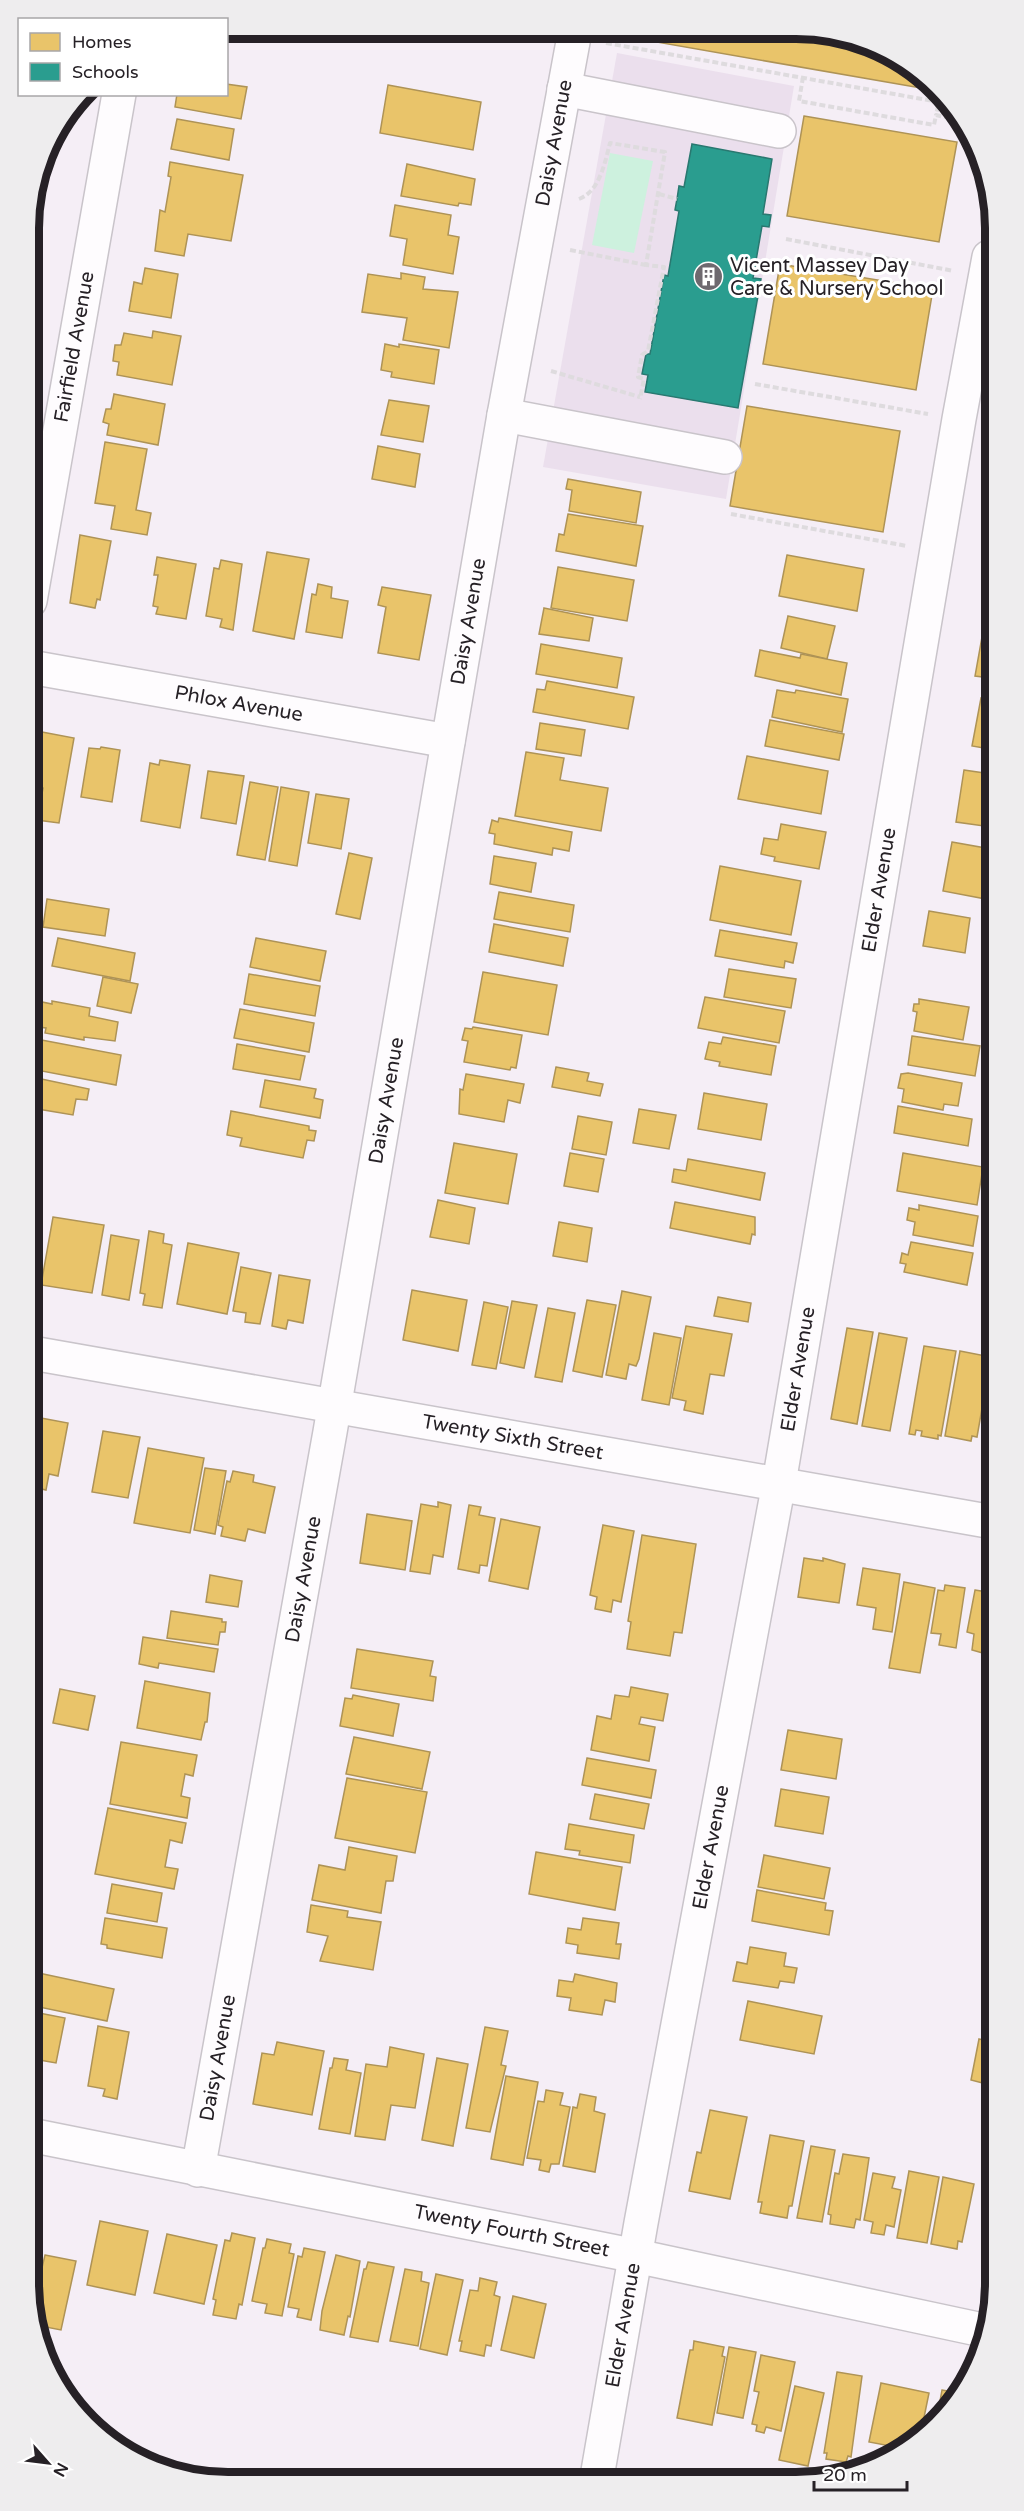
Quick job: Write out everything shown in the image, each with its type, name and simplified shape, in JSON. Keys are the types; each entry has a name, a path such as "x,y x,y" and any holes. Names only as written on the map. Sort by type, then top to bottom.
{"street":[{"name":"Daisy Avenue","path":"198,2170 335,1406 504,415 573,39"},
{"path":"564,89 779,131"},
{"name":"Fairfield Avenue","path":"39,550 119,96"},
{"name":"Elder Avenue","path":"598,2472 779,1483 959,419 976,265"},
{"path":"504,415 725,457"},
{"name":"Phlox Avenue","path":"39,669 448,741"},
{"name":"Twenty Sixth Street","path":"39,1354 985,1521"},
{"name":"Twenty Fourth Street","path":"39,2137 636,2256 979,2329"}],"path":[{"path":"606,43 937,102"},
{"path":"803,77 799,101 934,125 939,104"},
{"path":"936,115 949,118"},
{"path":"579,199 586,196 603,172 610,143 665,152 646,265"},
{"path":"659,194 677,199"},
{"path":"786,239 976,265"},
{"path":"550,371 640,398 644,379 638,377 642,355 648,351 664,267 570,250"},
{"path":"755,384 959,419"},
{"path":"731,514 914,547"}],"shaded area":[{"path":"617,53 794,86 726,499 543,467"}],"green space":[{"path":"610,153 653,161 634,253 592,245"}],"building: Homes":[{"path":"796,39 833,43 857,49 879,59 901,71 923,88 645,40"},
{"path":"228,84 247,87 241,119 175,107 177,96 228,96"},
{"path":"388,85 481,102 473,150 380,133"},
{"path":"804,116 957,142 939,242 787,216"},
{"path":"177,119 234,129 229,160 171,149"},
{"path":"170,162 243,175 231,241 188,234 184,256 155,251 160,210 165,212 171,177 168,176"},
{"path":"407,164 475,179 471,205 459,203 458,206 401,196"},
{"path":"395,205 451,215 448,235 459,237 453,274 403,265 407,239 390,236"},
{"path":"780,264 933,289 916,390 763,364"},
{"path":"145,268 178,274 171,318 129,311 134,282 142,284"},
{"path":"401,273 425,277 423,289 458,292 449,348 403,340 407,318 362,312 368,274 401,279"},
{"path":"153,331 181,336 172,385 117,375 119,362 113,361 115,345 121,345 124,333 152,338"},
{"path":"385,344 439,350 434,384 391,377 392,372 381,370"},
{"path":"114,394 165,404 158,445 107,435 109,424 103,422 106,409 111,409"},
{"path":"389,400 429,406 423,442 381,435"},
{"path":"747,406 900,431 883,532 730,506"},
{"path":"105,442 147,449 136,510 151,513 147,535 111,529 115,506 95,503"},
{"path":"378,446 420,454 415,487 372,479"},
{"path":"568,479 641,492 636,523 569,511 572,490 566,489"},
{"path":"568,514 643,526 636,566 556,551 559,534 564,535"},
{"path":"80,535 111,541 100,600 97,599 95,608 70,603"},
{"path":"267,552 309,559 294,639 253,631"},
{"path":"787,555 864,569 857,611 779,596"},
{"path":"157,557 196,564 186,619 156,614 158,607 153,606 158,575 154,575"},
{"path":"221,560 242,564 233,630 220,627 222,619 206,616 214,568 219,569"},
{"path":"558,567 634,580 627,621 551,608"},
{"path":"318,584 332,587 331,598 348,601 342,638 306,632 312,594 316,595"},
{"path":"382,587 431,595 419,660 378,653 386,607 378,605"},
{"path":"544,608 593,618 589,641 539,634"},
{"path":"788,616 835,626 827,659 781,648"},
{"path":"982,637 985,638 985,677 975,676"},
{"path":"541,644 622,658 617,688 536,674"},
{"path":"760,650 800,658 801,654 847,663 841,695 755,676"},
{"path":"547,681 634,697 628,729 533,712 537,689 545,690"},
{"path":"777,690 795,693 796,690 848,699 842,732 772,717"},
{"path":"981,698 985,699 985,748 972,746"},
{"path":"770,720 844,734 839,760 765,746"},
{"path":"540,723 585,730 581,756 536,749"},
{"path":"42,732 74,738 59,823 39,820 43,788 39,787 39,748"},
{"path":"101,747 120,750 112,802 81,797 89,748 100,749"},
{"path":"526,752 564,758 560,780 608,788 601,831 515,816"},
{"path":"747,756 828,771 821,814 738,799"},
{"path":"160,760 190,765 180,828 141,821 150,763 159,765"},
{"path":"964,770 985,773 985,826 956,822"},
{"path":"208,771 244,776 236,824 201,818"},
{"path":"250,782 278,787 265,860 237,855"},
{"path":"281,787 309,792 297,866 269,861"},
{"path":"316,794 349,799 341,849 308,843"},
{"path":"499,818 572,832 569,851 553,848 552,855 494,844 495,834 489,833 492,820 498,822"},
{"path":"781,824 826,832 819,869 774,861 775,857 761,854 764,838 778,840"},
{"path":"952,842 985,848 985,899 943,891"},
{"path":"349,853 372,858 360,919 336,914"},
{"path":"494,856 536,863 531,892 490,884"},
{"path":"720,866 801,881 791,935 710,920"},
{"path":"499,892 574,905 570,932 494,919"},
{"path":"47,899 109,909 105,936 43,927"},
{"path":"929,911 970,918 965,953 923,946"},
{"path":"494,924 568,938 563,966 489,952"},
{"path":"720,930 797,943 793,963 785,961 784,968 715,956"},
{"path":"58,938 135,953 130,981 52,966"},
{"path":"256,938 326,951 320,981 250,967"},
{"path":"729,969 796,979 791,1008 724,997"},
{"path":"483,972 557,985 548,1035 474,1022"},
{"path":"249,974 320,986 315,1016 244,1004"},
{"path":"103,977 138,984 131,1013 97,1006"},
{"path":"705,997 785,1011 779,1043 698,1028"},
{"path":"919,999 969,1007 963,1040 914,1031 917,1012 913,1011 914,1004 919,1004"},
{"path":"52,1001 90,1008 89,1016 118,1022 115,1041 84,1037 84,1040 45,1033 46,1028 39,1027 42,1002 52,1004"},
{"path":"240,1009 314,1023 309,1052 234,1038"},
{"path":"473,1027 522,1035 516,1068 511,1067 510,1070 464,1062 468,1041 462,1040 465,1028 472,1029"},
{"path":"912,1036 980,1046 975,1076 908,1065"},
{"path":"723,1037 776,1046 771,1075 719,1066 720,1062 705,1059 709,1042 721,1044"},
{"path":"39,1040 121,1055 116,1085 39,1071"},
{"path":"237,1044 305,1056 300,1080 233,1069"},
{"path":"556,1067 589,1073 587,1081 603,1084 600,1096 552,1087"},
{"path":"908,1073 962,1083 958,1106 944,1104 943,1110 902,1102 904,1089 898,1088 901,1074"},
{"path":"466,1074 524,1084 520,1103 508,1100 504,1122 459,1114 460,1089 463,1090"},
{"path":"39,1078 89,1089 87,1100 76,1099 73,1115 39,1109"},
{"path":"265,1080 316,1089 314,1098 323,1100 320,1118 260,1107"},
{"path":"704,1093 767,1104 761,1140 698,1129"},
{"path":"898,1106 972,1119 968,1146 894,1133"},
{"path":"639,1109 676,1115 669,1149 633,1143"},
{"path":"231,1111 309,1126 309,1130 316,1131 314,1141 307,1140 303,1158 240,1146 242,1138 227,1135"},
{"path":"578,1116 612,1122 606,1155 572,1149"},
{"path":"454,1143 517,1154 508,1204 445,1193"},
{"path":"570,1153 604,1159 598,1192 564,1186"},
{"path":"903,1153 983,1167 977,1205 897,1191"},
{"path":"688,1159 765,1173 760,1200 672,1182 674,1169 686,1171"},
{"path":"438,1200 475,1208 469,1244 430,1237"},
{"path":"675,1202 755,1217 755,1235 752,1234 750,1244 670,1228"},
{"path":"919,1205 978,1216 973,1246 913,1235 915,1222 907,1220 909,1208 919,1210"},
{"path":"53,1217 104,1225 92,1293 41,1285"},
{"path":"559,1222 592,1228 587,1262 553,1256"},
{"path":"149,1231 164,1234 163,1243 172,1245 162,1308 143,1305 145,1294 140,1293"},
{"path":"111,1235 139,1240 129,1300 102,1295"},
{"path":"911,1242 973,1253 967,1285 904,1272 906,1264 900,1263 902,1253 908,1255"},
{"path":"188,1243 239,1253 227,1314 177,1304"},
{"path":"241,1267 271,1273 260,1324 245,1322 246,1313 233,1311"},
{"path":"279,1275 310,1280 303,1323 288,1320 286,1329 272,1326"},
{"path":"412,1290 467,1300 458,1351 403,1340"},
{"path":"622,1291 651,1297 639,1359 636,1366 629,1364 626,1379 606,1375"},
{"path":"718,1297 751,1303 748,1322 714,1316"},
{"path":"587,1300 616,1305 602,1377 573,1371"},
{"path":"512,1301 537,1305 524,1368 500,1363"},
{"path":"484,1302 508,1307 496,1369 472,1365"},
{"path":"548,1308 575,1313 562,1382 535,1377"},
{"path":"686,1326 732,1334 724,1376 710,1374 703,1414 684,1410 686,1401 672,1398"},
{"path":"847,1328 873,1332 857,1424 831,1419"},
{"path":"654,1333 681,1338 669,1405 642,1400"},
{"path":"879,1333 907,1338 890,1431 862,1426"},
{"path":"924,1346 956,1351 941,1436 938,1435 938,1439 921,1436 922,1431 916,1430 915,1435 909,1434"},
{"path":"960,1351 985,1356 985,1391 977,1437 972,1436 971,1441 945,1436"},
{"path":"41,1418 68,1423 58,1476 49,1474 46,1490 39,1488"},
{"path":"103,1431 140,1437 128,1498 92,1492"},
{"path":"148,1448 204,1458 190,1533 134,1523"},
{"path":"205,1468 226,1471 215,1534 194,1530"},
{"path":"233,1471 254,1475 253,1482 275,1487 265,1533 248,1529 245,1541 221,1536 223,1527 218,1525 227,1481 230,1482"},
{"path":"438,1502 451,1505 443,1557 433,1555 430,1574 410,1571 421,1504 438,1507"},
{"path":"469,1505 481,1507 479,1515 495,1518 487,1566 480,1565 479,1573 458,1569"},
{"path":"367,1514 412,1521 405,1570 360,1563"},
{"path":"501,1519 540,1527 528,1589 489,1581"},
{"path":"603,1525 634,1531 621,1602 613,1600 611,1612 595,1609 597,1597 590,1595"},
{"path":"642,1535 696,1544 682,1633 674,1632 670,1656 627,1649 631,1622 628,1621"},
{"path":"804,1558 823,1561 823,1558 845,1564 839,1603 798,1597"},
{"path":"863,1568 900,1574 892,1632 873,1629 876,1608 857,1605"},
{"path":"210,1575 242,1581 238,1607 206,1602"},
{"path":"904,1582 935,1588 920,1673 889,1668"},
{"path":"945,1585 965,1588 956,1648 939,1645 941,1634 931,1633 938,1590 944,1591"},
{"path":"975,1590 985,1592 985,1654 972,1650 974,1634 967,1632"},
{"path":"171,1611 222,1619 222,1622 226,1622 225,1632 220,1632 218,1645 167,1638"},
{"path":"143,1637 218,1649 214,1672 159,1663 158,1668 139,1664"},
{"path":"357,1649 433,1661 430,1676 436,1677 433,1701 351,1688"},
{"path":"145,1681 210,1693 207,1722 205,1722 201,1740 137,1728"},
{"path":"631,1687 668,1694 663,1721 641,1717 639,1724 655,1727 649,1761 591,1750 597,1716 611,1719 615,1695 629,1697"},
{"path":"60,1689 95,1696 88,1730 53,1723"},
{"path":"353,1695 399,1704 393,1736 340,1726 345,1698 352,1699"},
{"path":"788,1730 842,1739 836,1779 781,1770"},
{"path":"354,1737 430,1752 422,1789 346,1774"},
{"path":"121,1742 197,1755 193,1776 185,1774 181,1796 190,1798 187,1818 110,1804"},
{"path":"587,1758 656,1770 651,1798 582,1785"},
{"path":"347,1778 427,1792 415,1853 335,1838"},
{"path":"781,1789 829,1797 823,1834 775,1826"},
{"path":"595,1794 649,1804 644,1829 590,1819"},
{"path":"108,1808 186,1823 182,1843 170,1840 165,1867 178,1869 174,1889 95,1874"},
{"path":"569,1824 634,1835 630,1863 579,1855 580,1851 565,1849"},
{"path":"349,1847 397,1856 393,1881 386,1881 381,1913 312,1900 319,1865 345,1870"},
{"path":"536,1852 622,1867 615,1910 529,1894"},
{"path":"764,1855 830,1868 824,1899 758,1887"},
{"path":"112,1884 162,1893 157,1922 107,1913"},
{"path":"757,1890 826,1903 825,1910 833,1911 829,1935 752,1921"},
{"path":"311,1905 348,1911 347,1917 381,1922 373,1970 320,1961 328,1936 307,1932"},
{"path":"105,1918 167,1928 162,1958 107,1948 107,1945 101,1944"},
{"path":"583,1918 619,1923 616,1944 621,1944 619,1959 577,1953 578,1945 566,1943 568,1928 581,1930"},
{"path":"750,1947 786,1953 784,1966 797,1968 794,1983 780,1981 778,1988 733,1981 737,1962 747,1964"},
{"path":"39,1973 114,1989 107,2021 39,2007"},
{"path":"575,1974 617,1983 615,2002 605,2000 602,2015 569,2010 571,1998 557,1996 559,1980 573,1982"},
{"path":"748,2001 822,2016 814,2054 740,2040"},
{"path":"39,2013 65,2018 56,2063 39,2060"},
{"path":"98,2026 129,2032 117,2099 103,2096 105,2089 88,2086"},
{"path":"485,2027 508,2031 501,2065 506,2066 490,2132 466,2128"},
{"path":"979,2039 985,2040 985,2084 971,2080"},
{"path":"277,2042 324,2051 312,2115 253,2104 262,2053 274,2055"},
{"path":"390,2047 424,2054 415,2108 391,2105 385,2140 355,2136 366,2064 387,2067"},
{"path":"334,2058 348,2060 346,2070 361,2073 350,2134 319,2129 330,2068 332,2068"},
{"path":"437,2058 468,2064 453,2146 422,2140"},
{"path":"506,2076 538,2082 523,2165 491,2159"},
{"path":"546,2090 563,2093 560,2105 570,2107 559,2164 551,2164 549,2172 539,2170 541,2160 527,2158 538,2101 544,2102"},
{"path":"580,2094 596,2097 594,2111 605,2114 595,2172 563,2166 573,2107 577,2108"},
{"path":"710,2110 747,2117 730,2199 689,2191 697,2152 701,2153"},
{"path":"770,2135 804,2141 792,2206 789,2206 787,2218 760,2213 762,2202 758,2202"},
{"path":"811,2146 835,2150 822,2222 797,2218"},
{"path":"843,2154 869,2158 860,2220 856,2219 854,2228 830,2224 831,2215 828,2214 835,2173 839,2174"},
{"path":"909,2171 939,2177 927,2243 897,2238"},
{"path":"873,2173 895,2177 892,2188 901,2190 894,2227 886,2225 884,2235 871,2233 873,2222 864,2220"},
{"path":"943,2177 974,2184 962,2242 958,2241 957,2249 931,2244"},
{"path":"100,2221 148,2231 135,2295 87,2285"},
{"path":"232,2233 255,2238 242,2305 239,2304 236,2319 213,2315 216,2300 213,2299 225,2240 230,2241"},
{"path":"167,2234 217,2245 204,2304 154,2293"},
{"path":"267,2239 291,2244 289,2253 294,2254 282,2316 265,2313 267,2304 252,2301"},
{"path":"304,2248 325,2252 311,2320 297,2317 299,2309 288,2307 298,2256 302,2257"},
{"path":"45,2255 76,2261 61,2330 44,2327 40,2276"},
{"path":"336,2255 360,2261 350,2317 348,2316 344,2335 320,2330 322,2311"},
{"path":"368,2262 394,2267 378,2342 350,2337 364,2269"},
{"path":"405,2269 422,2272 421,2281 429,2283 418,2346 390,2341"},
{"path":"436,2274 463,2280 447,2355 420,2349"},
{"path":"480,2278 497,2282 494,2295 500,2297 491,2346 486,2345 484,2356 460,2351 462,2341 459,2341 470,2290 478,2291"},
{"path":"513,2296 546,2304 534,2358 501,2350"},
{"path":"694,2341 724,2347 722,2356 725,2357 712,2425 677,2418 690,2350 693,2350"},
{"path":"729,2347 756,2352 743,2418 717,2413"},
{"path":"761,2355 795,2362 781,2431 766,2427 764,2433 756,2431 757,2425 752,2424 759,2392 754,2391"},
{"path":"837,2372 862,2376 851,2457 848,2456 846,2462 826,2459 827,2453 824,2453"},
{"path":"881,2383 929,2393 921,2425 890,2446 869,2442"},
{"path":"795,2386 824,2393 808,2466 779,2460"},
{"path":"942,2390 950,2391 939,2407"}],"building: Schools":[{"name":"Vicent Massey Day Care & Nursery School","path":"692,144 772,159 763,214 771,215 769,227 762,226 753,278 761,279 738,408 645,392 648,375 642,374 646,354 650,354 664,275 668,276 679,211 675,210 679,186 684,187"}],"place":[{"name":"Vicent Massey Day Care & Nursery School","path":"709,277"}]}
